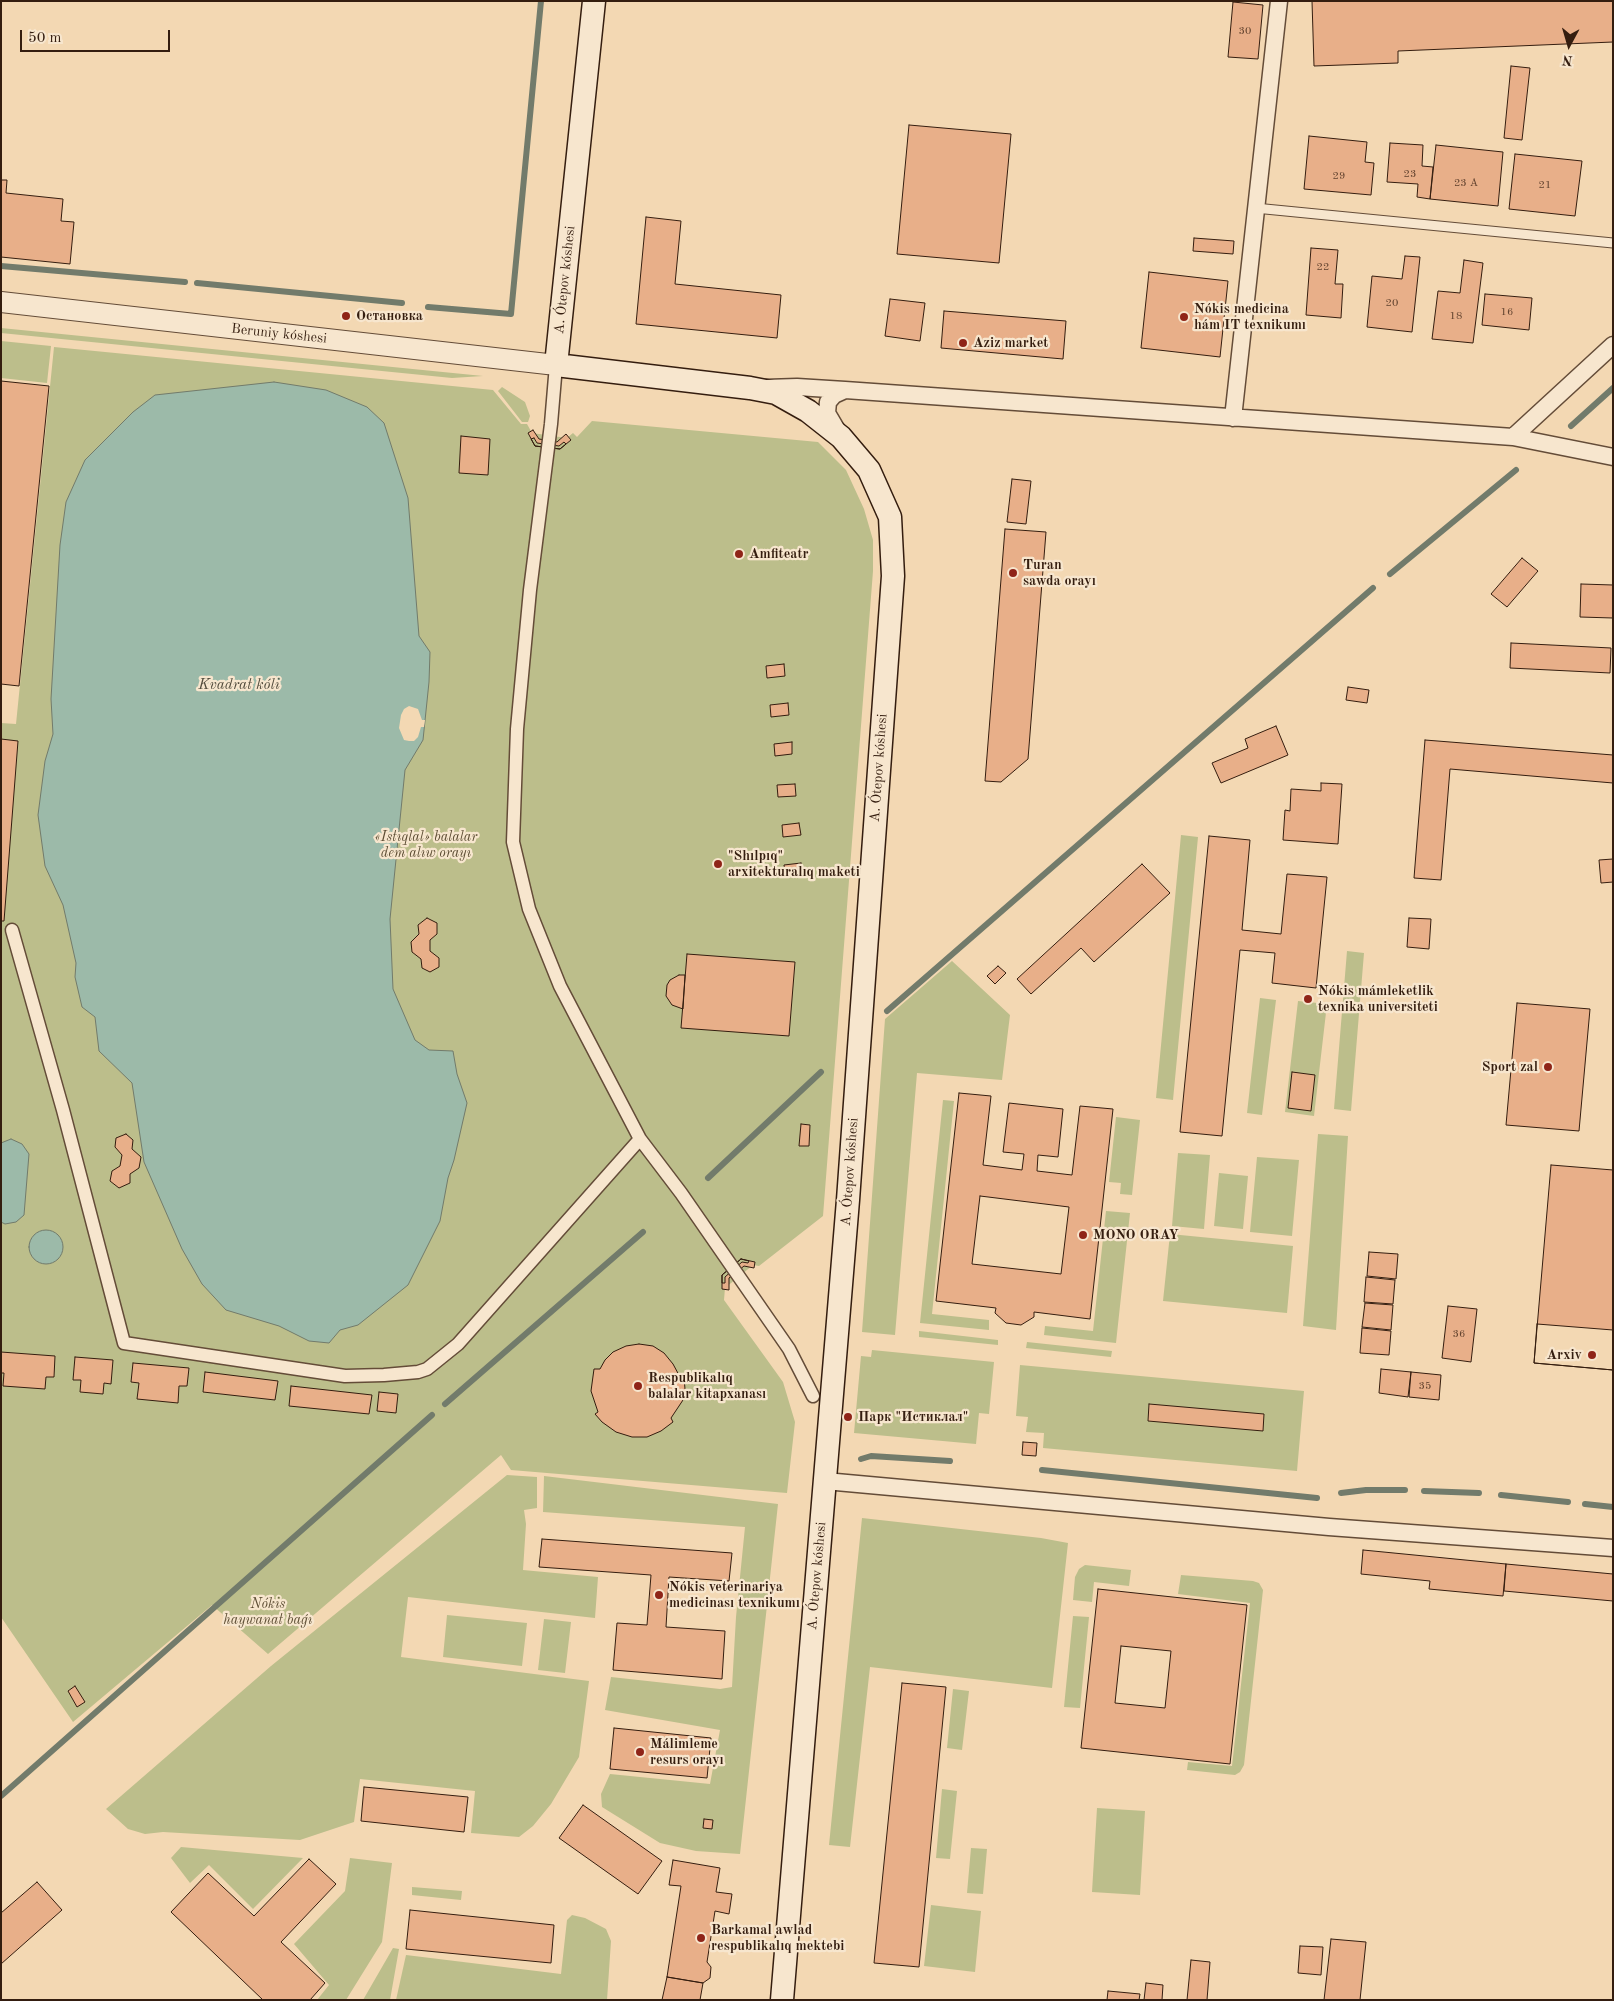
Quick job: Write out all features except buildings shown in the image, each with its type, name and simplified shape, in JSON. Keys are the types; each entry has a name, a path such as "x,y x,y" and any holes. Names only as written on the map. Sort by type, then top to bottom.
{"main road":[{"name":"A. Ótepov kóshesi","path":"556,365 594,1"},
{"path":"556,365 750,388"},
{"name":"A. Ótepov kóshesi","path":"750,388 776,393 808,411 841,437 870,470 890,517 893,576 848,1200 782,2000"}],"street":[{"path":"1233,418 1279,1"},
{"name":"Beruniy kóshesi","path":"1,302 556,365"},
{"path":"1513,437 1613,345"},
{"path":"556,365 551,424 530,590 517,727 513,842 529,909 560,986 640,1138 681,1193 789,1349 813,1396"},
{"path":"750,388 797,387 845,390 1513,437 1613,456"},
{"path":"841,437 827,413 828,402 834,395 845,390"},
{"path":"12,930 63,1110 124,1343 345,1376 384,1375 418,1372 427,1369 458,1344 640,1138"},
{"path":"825,1481 1329,1527 1613,1548"}],"lane":[{"path":"1256,208 1613,243"}],"green space":[{"path":"1,328 483,376 452,378 1,333"},
{"path":"1,341 51,346 47,383 1,378"},
{"name":"«Istıqlal» balalar dem alıw orayı","path":"54,347 493,390 521,424 527,424 532,433 567,438 573,433 577,437 592,421 818,442 846,470 864,509 873,540 873,571 823,1216 759,1266 753,1265 725,1288 724,1300 783,1382 795,1422 787,1493 511,1470 501,1455 268,1654 212,1605 73,1722 1,1617 1,723 16,724"},
{"path":"502,387 525,402 530,416 528,422 522,422 498,391"},
{"path":"1181,835 1198,837 1173,1100 1156,1098"},
{"path":"1347,951 1364,953 1351,1111 1334,1109"},
{"path":"952,961 1010,1015 1002,1080 917,1073 895,1335 862,1332 885,1019"},
{"path":"1260,998 1276,1000 1262,1115 1247,1113"},
{"path":"1298,1001 1327,1004 1314,1116 1285,1112"},
{"path":"943,1100 954,1101 932,1314 989,1320 989,1330 920,1323"},
{"path":"1116,1117 1140,1120 1132,1195 1120,1194 1121,1183 1109,1182"},
{"path":"1318,1134 1348,1136 1336,1330 1303,1326"},
{"path":"1178,1153 1210,1155 1204,1229 1172,1226"},
{"path":"1257,1157 1299,1160 1292,1236 1250,1232"},
{"path":"1219,1173 1248,1176 1243,1229 1214,1226"},
{"path":"1106,1211 1130,1213 1116,1343 1044,1335 1045,1326 1093,1331"},
{"path":"1170,1234 1293,1246 1287,1313 1163,1301"},
{"path":"919,1331 998,1340 998,1345 919,1337"},
{"path":"1027,1342 1112,1351 1111,1357 1026,1348"},
{"path":"872,1350 994,1362 989,1414 979,1413 976,1444 854,1433 861,1356 871,1357"},
{"path":"1020,1365 1304,1391 1297,1471 1043,1448 1044,1433 1026,1432 1028,1417 1016,1416"},
{"path":"507,1475 537,1477 537,1508 524,1510 526,1524 523,1570 598,1577 595,1618 408,1597 401,1657 589,1681 579,1757 551,1804 533,1826 519,1837 471,1833 475,1791 360,1779 354,1822 300,1840 163,1832 145,1834 128,1829 106,1809 271,1666"},
{"path":"544,1476 778,1504 740,1854 696,1851 660,1843 602,1807 601,1794 610,1774 710,1784 720,1730 605,1710 611,1677 720,1689 732,1687 736,1617 745,1527 543,1512"},
{"path":"862,1518 1041,1538 1068,1543 1052,1688 870,1667 850,1847 829,1845"},
{"path":"1085,1565 1131,1570 1129,1586 1094,1582 1092,1602 1073,1600 1075,1577 1079,1569"},
{"path":"1181,1575 1253,1581 1259,1583 1263,1590 1244,1765 1240,1772 1235,1775 1187,1770 1188,1762 1232,1766 1250,1603 1178,1594"},
{"path":"447,1615 527,1623 522,1666 443,1657"},
{"path":"1073,1616 1089,1617 1080,1708 1064,1707"},
{"path":"544,1619 571,1622 565,1673 538,1670"},
{"path":"953,1689 969,1691 962,1750 947,1748"},
{"path":"942,1789 957,1791 950,1859 936,1858"},
{"path":"1097,1808 1145,1811 1140,1895 1092,1892"},
{"path":"181,1847 303,1858 253,1909 209,1865 190,1883 171,1858"},
{"path":"971,1848 987,1849 983,1894 967,1893"},
{"path":"350,1858 392,1863 382,1942 346,2000 317,2000 329,1985 294,1944 345,1891"},
{"path":"412,1887 462,1891 461,1900 412,1895"},
{"path":"931,1905 981,1911 975,1972 924,1966"},
{"path":"572,1915 585,1918 606,1929 611,1941 607,2000 396,2000 406,1955 561,1974 567,1920"},
{"path":"393,1948 399,1949 390,2000 363,2000"}],"water":[{"name":"Kvadrat kóli","path":"274,382 326,390 367,407 384,423 408,498 419,636 430,652 423,740 405,770 390,919 393,989 415,1040 429,1050 453,1051 457,1074 467,1103 448,1178 440,1221 408,1285 358,1325 340,1330 329,1343 309,1341 279,1326 226,1310 202,1284 182,1249 144,1162 132,1083 99,1051 95,1017 82,1007 75,977 76,963 63,905 45,866 38,815 45,761 53,734 51,699 60,545 66,502 85,460 133,412 155,395"},
{"path":"11,1139 22,1144 29,1154 24,1215 16,1222 5,1224 1,1222 1,1143"},
{"path":"46,1230 58,1235 63,1247 58,1259 46,1264 34,1259 29,1247 34,1235"}],"pier":[{"path":"409,706 418,709 422,720 425,720 424,727 421,727 418,737 414,741 404,740 399,728 401,715 404,709"}],"waterway":[{"path":"428,307 511,314 541,1"},
{"path":"1,266 185,282"},
{"path":"197,283 402,303"},
{"path":"1571,426 1613,388"},
{"path":"1390,574 1516,470"},
{"path":"887,1011 1373,588"},
{"path":"708,1178 821,1072"},
{"path":"445,1404 643,1232"},
{"path":"1,1796 432,1415"},
{"path":"861,1459 871,1456 950,1461"},
{"path":"1042,1470 1317,1498"},
{"path":"1341,1493 1366,1490 1405,1490"},
{"path":"1424,1491 1479,1493"},
{"path":"1501,1495 1568,1502"},
{"path":"1585,1504 1613,1507"}],"place":[{"name":"Остановка","path":"346,316"},
{"name":"Nókis medicina hám IT texnikumı","path":"1184,317"},
{"name":"Aziz market","path":"963,343"},
{"name":"Amfiteatr","path":"739,554"},
{"name":"Turan sawda orayı","path":"1013,573"},
{"name":"\"Shılpıq\" arxitekturalıq maketi","path":"718,864"},
{"name":"Nókis mámleketlik texnika universiteti","path":"1308,999"},
{"name":"Sport zal","path":"1548,1067"},
{"name":"MONO ORAY","path":"1083,1235"},
{"name":"Arxiv","path":"1592,1355"},
{"name":"Respublikalıq balalar kitapxanası","path":"638,1386"},
{"name":"Парк \"Истиклал\"","path":"848,1417"},
{"name":"Nókis veterinariya medicinası texnikumı","path":"659,1595"},
{"name":"Málimleme resurs orayı","path":"640,1752"},
{"name":"Barkamal awlad respublikalıq mektebi","path":"701,1938"}],"park label":[{"name":"Nókis haywanat baǵı","path":"268,1612"}]}
